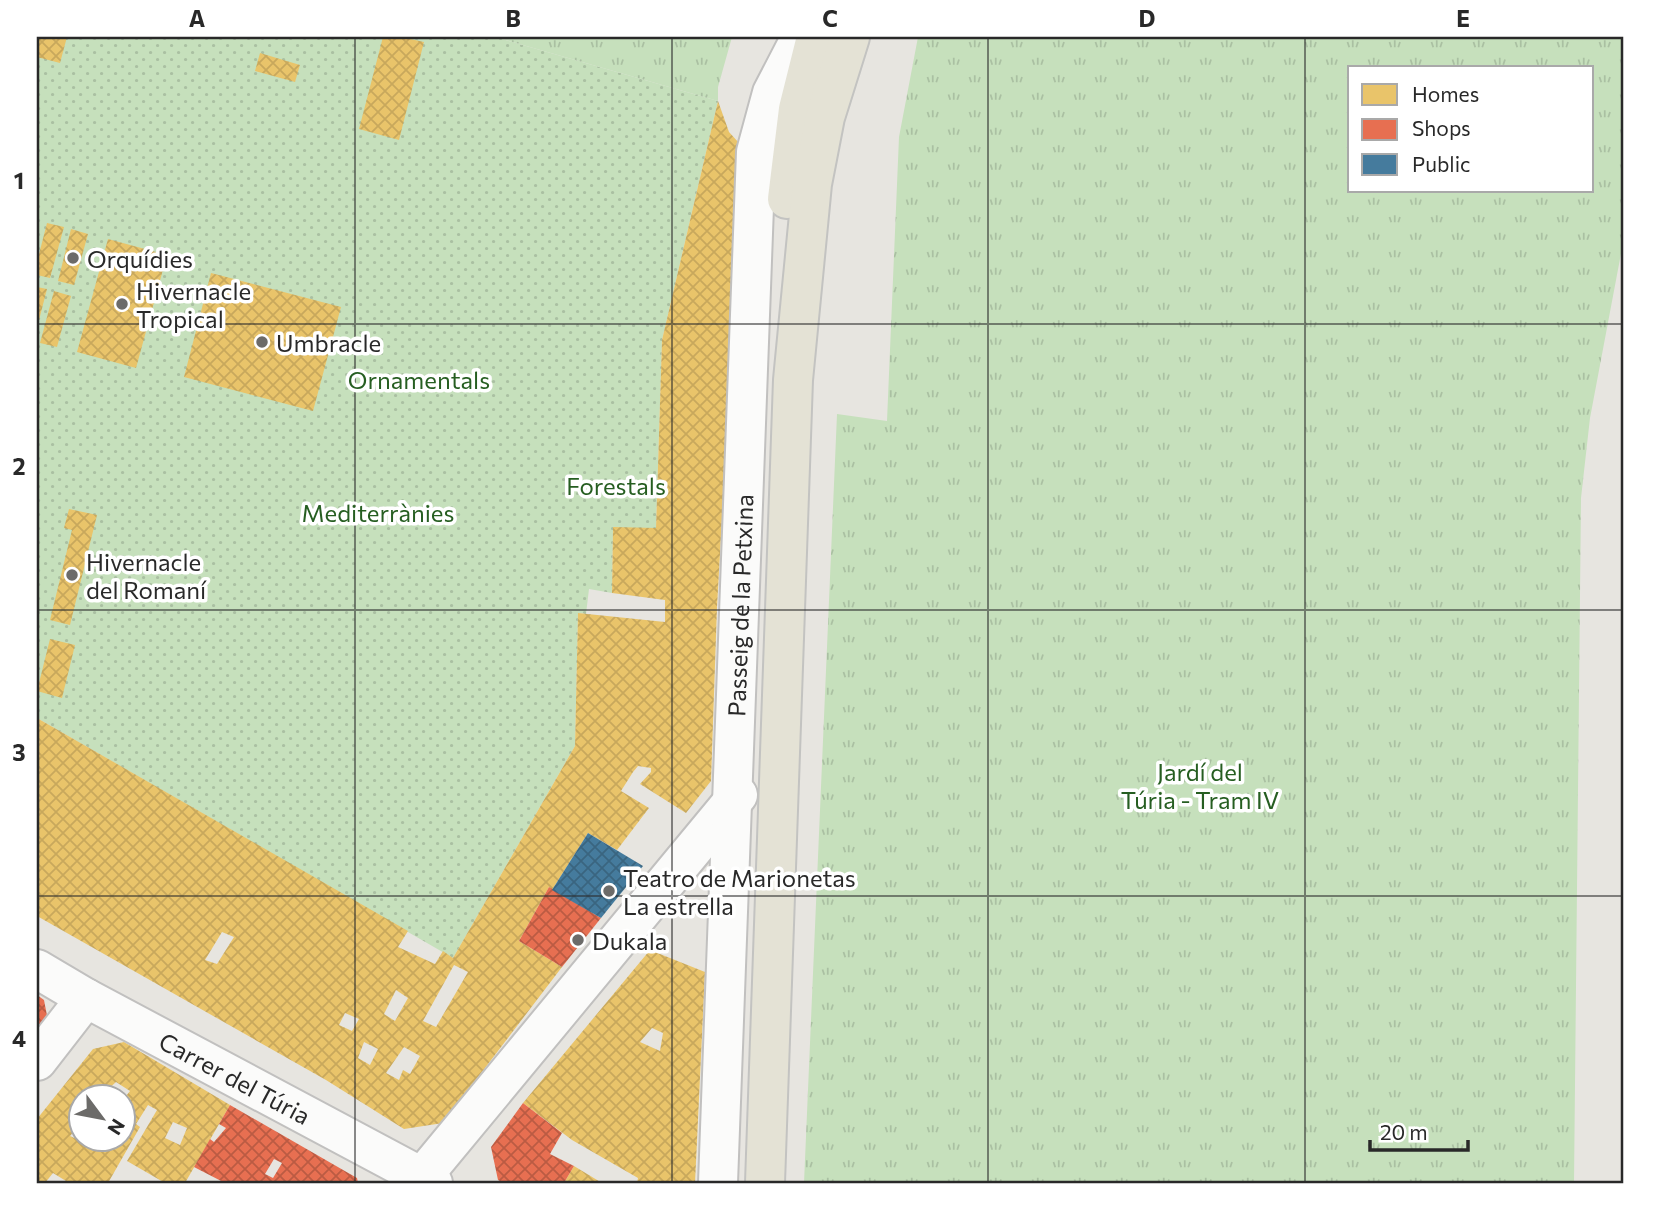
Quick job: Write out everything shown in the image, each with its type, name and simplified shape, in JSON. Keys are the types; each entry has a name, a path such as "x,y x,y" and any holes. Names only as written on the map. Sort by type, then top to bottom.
{"main road":[{"name":"Passeig de la Petxina","path":"793,380 787,200 798,109 816,37"},
{"name":"Passeig de la Petxina","path":"765,1183 793,380 812,184 825,117 850,37"}],"street":[{"name":"Passeig de la Petxina","path":"718,1183 756,152 772,93 801,37"},
{"path":"424,1181 732,799 778,763"},
{"name":"Carrer del Túria","path":"37,969 424,1181"},
{"path":"37,1061 86,998"}],"green space":[{"path":"37,37 495,37 718,101 662,340 656,528 613,528 612,593 589,589 586,614 578,613 575,746 453,958 37,718"},
{"path":"495,37 732,37 718,87 718,101"},
{"name":"Jardí del Túria - Tram IV","path":"918,37 1623,37 1623,243 1590,418 1581,498 1574,1183 804,1183 837,414 887,421 899,137"}],"building: Homes":[{"path":"37,37 67,37 60,63 37,57"},
{"path":"383,37 401,37 424,42 399,140 359,129"},
{"path":"260,53 300,65 295,82 255,71"},
{"path":"718,101 729,132 739,143 711,781 686,813 640,784 651,772 651,768 638,766 633,772 621,791 649,808 617,850 588,833 552,890 549,887 519,941 562,967 443,1123 404,1129 326,1080 37,916 37,718 408,931 398,947 435,964 443,951 453,958 575,746 578,613 665,622 665,600 612,593 613,527 656,528 662,340","holes":["222,932 234,937 217,964 205,960","454,965 468,972 436,1027 423,1021","396,990 408,998 395,1021 384,1014","345,1013 359,1019 352,1031 339,1025","364,1042 378,1049 370,1065 358,1058","404,1047 420,1056 410,1074 403,1070 399,1080 386,1073"]},
{"path":"47,223 64,227 50,278 37,275 37,262"},
{"name":"Orquídies","path":"71,229 88,234 74,285 58,281"},
{"name":"Hivernacle Tropical","path":"108,239 167,255 136,368 77,352"},
{"name":"Umbracle","path":"211,273 341,307 313,411 184,377"},
{"path":"37,287 47,289 38,324 37,324"},
{"path":"54,291 71,296 57,347 40,343"},
{"name":"Hivernacle del Romaní","path":"69,509 97,515 70,625 50,620 72,530 64,528"},
{"path":"50,639 75,645 62,698 37,691"},
{"path":"650,950 705,972 695,1183 637,1183 638,1178 572,1140 523,1103","holes":["652,1028 663,1033 660,1051 640,1042"]},
{"path":"124,1042 230,1105 185,1183 165,1183 127,1161 131,1154 136,1154 136,1146 157,1110 148,1105 136,1124 136,1084 66,1084 66,1154 125,1154 108,1183 64,1183 66,1181 53,1173 45,1183 37,1183 37,1119 93,1049","holes":["173,1122 187,1128 180,1145 165,1138"]},
{"path":"574,1166 602,1183 564,1183"}],"building: Shops":[{"path":"549,887 601,918 562,967 519,941"},
{"path":"37,995 44,1000 50,1031 37,1046"},
{"path":"523,1103 562,1133 550,1154 574,1166 564,1183 504,1183 498,1180 491,1147"},
{"path":"230,1105 357,1178 358,1183 225,1183 194,1167 210,1139 214,1142 226,1128 219,1124","holes":["274,1159 282,1163 273,1178 265,1174"]}],"building: Public":[{"path":"588,833 643,866 601,918 552,890"}],"place":[{"name":"Orquídies","path":"73,258"},
{"name":"Hivernacle Tropical","path":"122,304"},
{"name":"Umbracle","path":"262,342"},
{"name":"Hivernacle del Romaní","path":"72,575"},
{"name":"Teatro de Marionetas La estrella","path":"609,891"},
{"name":"Dukala","path":"578,940"}],"park label":[{"name":"Ornamentals","path":"419,379"},
{"name":"Forestals","path":"616,485"},
{"name":"Mediterrànies","path":"378,512"}]}
